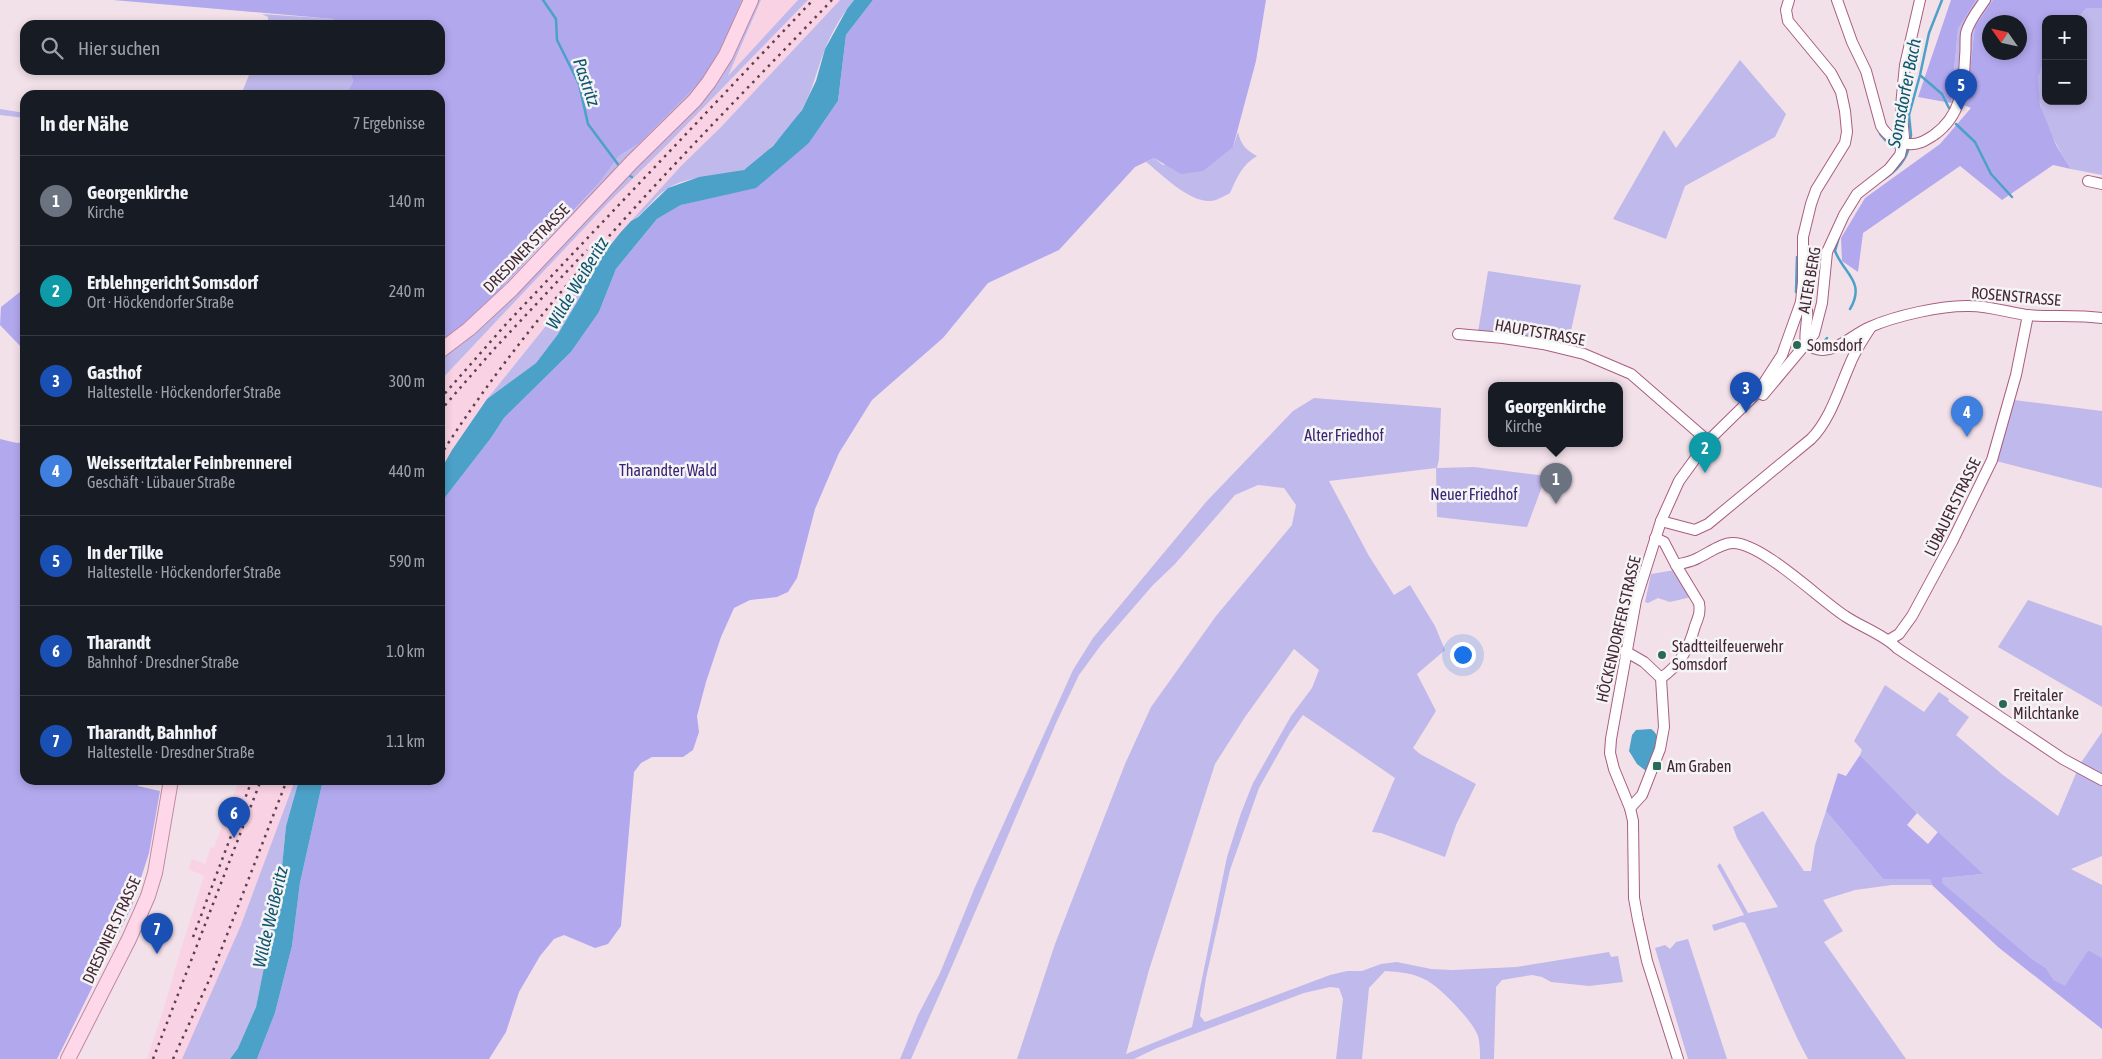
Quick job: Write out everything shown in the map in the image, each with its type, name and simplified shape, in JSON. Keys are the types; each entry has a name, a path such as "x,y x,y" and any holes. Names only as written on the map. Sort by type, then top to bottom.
{"main road":[{"name":"DRESDNER STRASSE","path":"445,348 470,329 512,289 632,162 691,104 709,82 734,40 750,0"},
{"name":"DRESDNER STRASSE","path":"68,1059 129,939 148,896 155,874 170,785"}],"street":[{"name":"HÖCKENDORFER STRASSE","path":"1678,1059 1647,961 1638,920 1634,898 1633,820 1630,808 1620,788 1610,753 1613,721 1636,600 1661,520 1679,481 1708,441 1758,392 1782,355 1801,302 1803,237 1806,221 1816,190 1839,156 1845,143 1847,132 1846,111 1837,82 1788,21 1786,10 1789,0"},
{"path":"1837,0 1852,42 1866,71 1881,126 1884,132 1893,139 1907,144 1922,143 1941,130 1958,108 1962,94 1966,34 1972,19 1985,0"},
{"name":"ALTER BERG","path":"1762,395 1814,334 1819,319 1827,252 1844,215 1857,194 1889,169 1907,144 1901,106 1902,83 1909,43 1920,0"},
{"path":"2088,181 2102,184"},
{"path":"1801,302 1806,302 1808,307 1804,331 1806,344"},
{"name":"ROSENSTRASSE","path":"1806,344 1812,349 1821,351 1833,350 1872,326 1920,312 1970,306 2028,315 2102,318"},
{"name":"LÜBAUER STRASSE","path":"1889,640 1899,634 1912,616 1952,542 1992,460 2016,375 2028,315"},
{"path":"1661,520 1695,530 1708,524 1811,439 1817,433 1836,398 1850,363 1872,326"},
{"name":"HAUPTSTRASSE","path":"1458,334 1519,340 1584,354 1631,374 1708,441"},
{"path":"1655,538 1664,542 1699,604 1700,610 1691,643 1684,655 1661,678"},
{"path":"1676,565 1696,560 1728,543 1742,544 1759,552 1860,626 1889,640 1897,648 2063,759 2102,780"},
{"path":"1626,651 1644,662 1661,678 1664,727 1660,749 1642,795 1630,808"}],"shaded area":[{"path":"761,0 798,0 727,78 748,31"},
{"path":"808,0 840,0 721,127 681,166 620,233 487,399 445,463 445,376 608,203"},
{"path":"237,785 293,785 241,925 182,1059 147,1059 204,876 188,869 192,859 205,864 211,847 214,848"}],"green space":[{"path":"113,0 742,0 721,51 710,70 638,144 619,156 600,182 480,311 445,340 445,90 348,90 353,81 351,75 445,75 445,20 334,19"},
{"path":"742,0 761,0 728,76 798,0 808,0 608,203 445,376 445,340 506,285 600,182 619,156 638,144 731,30"},
{"path":"840,0 854,0 841,17 831,36 802,109 792,124 774,144 756,162 741,171 695,178 668,188 631,221 681,166 721,127"},
{"name":"Tharandter Wald","path":"873,0 1266,0 1256,61 1233,147 1203,171 1181,174 1154,158 1135,167 1059,250 988,283 943,338 872,400 839,453 815,509 797,578 788,592 777,597 750,600 734,608 721,637 706,682 697,716 699,732 693,750 683,757 652,757 641,763 634,772 621,926 608,944 595,948 564,935 554,939 540,956 519,992 506,1032 489,1059 257,1059 275,1013 292,946 300,883 322,785 445,785 445,498 504,418 571,352 599,312 616,269 657,219 681,205 712,197 790,158 809,143 838,101 846,35"},
{"path":"1951,0 1976,0 1958,29 1951,103 1918,97"},
{"path":"1976,0 1993,0 1975,26 1966,106 1951,103 1958,29"},
{"path":"1993,0 2102,0 2102,8 2087,8 2080,15 2042,15 2042,66 2038,77 2040,105 2056,145 2071,169 2053,165 2002,200 1960,166 1863,233 1858,272 1842,261 1841,238 1865,198 1940,144 1971,108 1966,106 1975,26 1982,16 1982,60 2027,60 2027,15 1983,15"},
{"path":"2087,8 2102,8 2102,175 2071,169 2047,126 2038,90 2038,78 2042,65 2042,105 2087,105 2087,15 2080,15"},
{"path":"262,14 335,20 268,20 268,17"},
{"path":"1740,60 1786,114 1775,137 1685,186 1666,239 1613,219 1664,130 1676,148"},
{"path":"249,75 351,75 353,81 348,90 243,90"},
{"path":"0,109 20,112 20,117 0,115"},
{"path":"1238,132 1244,147 1257,156 1244,167 1230,193 1216,200 1207,201 1188,194 1146,162 1154,158 1163,165 1233,147"},
{"path":"590,271 583,292 558,334 536,363 487,399"},
{"path":"1488,271 1581,285 1569,340 1564,344 1478,332"},
{"path":"20,292 20,346 0,325 1,307"},
{"path":"1314,398 1441,408 1437,468 1474,467 1546,476 1527,527 1437,517 1436,468 1329,481 1369,556 1394,595 1410,585 1435,626 1445,650 1417,674 1436,711 1413,748 1420,754 1476,784 1456,825 1445,857 1381,833 1372,832 1395,778 1303,715 1290,733 1259,788 1230,870 1206,978 1200,1016 1205,1022 1330,975 1347,971 1362,971 1381,964 1397,962 1431,969 1453,970 1516,967 1609,952 1611,957 1618,956 1623,982 1589,986 1551,982 1542,977 1532,975 1502,980 1496,987 1494,1059 1480,1059 1478,1036 1470,1022 1432,984 1416,976 1401,972 1385,971 1369,988 1362,1059 1336,1059 1343,999 1339,988 1330,987 1304,993 1157,1048 1134,1059 1017,1059 1055,944 1125,764 1151,707 1216,616 1292,525 1296,505 1284,488 1258,485 1235,495 1101,645 1079,675 1057,721 911,1059 900,1059 918,1015 940,973 975,887 1073,670 1093,638 1206,502 1293,411","holes":["1294,649 1319,670 1312,688 1291,716 1253,783 1241,813 1227,857 1192,1027 1126,1054 1149,970 1215,764 1245,717"]},
{"path":"2014,400 2102,411 2102,488 1996,461"},
{"path":"0,439 20,443 20,785 138,785 160,791 149,853 132,906 57,1059 0,1059"},
{"path":"1675,570 1691,597 1670,602 1658,598 1648,603 1645,602 1651,574"},
{"path":"2028,600 2102,626 2102,707 1998,647"},
{"path":"1885,685 1924,712 1939,692 1949,699 1948,701 1969,717 1956,735 2003,775 2058,816 2080,764 2102,732 2102,856 2071,869 2102,885 2102,959 2088,950 2065,987 2054,980 2046,968 2031,958 1941,883 1941,878 1982,874 1917,813 1860,755 1862,750 1854,741"},
{"path":"1860,755 1917,813 1907,825 1928,844 1938,832 1983,874 1942,878 1942,883 2031,958 2046,968 2054,980 2065,986 2088,950 2102,958 2102,1029 1998,947 1932,885 1930,879 1883,879 1826,811 1838,773 1846,776"},
{"path":"293,785 298,785 286,826 280,887 256,1007 238,1048 230,1059 182,1059 241,925"},
{"path":"1763,811 1804,871 1811,871 1815,845 1826,811 1883,879 1930,878 1932,885 1892,885 1855,890 1823,900 1843,931 1824,942 1906,1059 1808,1059 1791,1026 1745,923 1741,922 1714,931 1712,925 1744,915 1717,866 1720,863 1748,913 1778,907 1737,838 1733,827"},
{"path":"1688,939 1727,1059 1688,1059 1655,948 1665,945 1670,949 1676,942"}],"water":[{"path":"854,0 873,0 846,35 838,101 809,143 756,188 681,205 657,219 616,269 599,312 571,352 504,418 445,498 445,462 452,450 487,399 536,363 558,334 583,292 590,271 620,233 668,188 699,177 744,170 773,146 802,110 816,81 825,49"},
{"path":"1651,729 1655,733 1658,743 1646,771 1637,764 1629,751 1632,735 1636,730"},
{"path":"298,785 322,785 300,883 292,946 275,1013 257,1059 230,1059 238,1048 256,1007 280,887 286,826"}],"waterway":[{"name":"Pastritz","path":"543,0 556,19 557,40 579,84 588,124 620,167"},
{"name":"Somsdorfer Bach","path":"1910,141 1909,115 1929,33 1942,0"},
{"path":"1921,76 1942,94 1949,108"},
{"path":"1956,124 1975,142 1991,174 2012,197"},
{"path":"1880,134 1886,141"},
{"path":"1891,145 1896,148"},
{"name":"Somsdorfer Bach","path":"1884,179 1900,165 1906,157 1909,147"},
{"name":"Somsdorfer Bach","path":"1839,237 1835,251 1855,285 1856,292 1850,309"},
{"path":"1810,256 1823,254"},
{"path":"1796,292 1797,257"},
{"name":"Somsdorfer Bach","path":"1821,345 1827,338"}],"railway":[{"path":"445,393 507,323 813,0"},
{"path":"445,449 527,333 575,275 676,163 832,0"},
{"path":"445,405 495,348 587,250"},
{"path":"193,937 250,785"},
{"path":"153,1059 259,785"},
{"path":"173,1059 211,976 285,785"}],"place":[{"name":"In der Tilke","path":"1961,110"},
{"name":"Somsdorf","path":"1797,345"},
{"name":"Gasthof","path":"1746,413"},
{"name":"Weisseritztaler Feinbrennerei","path":"1967,437"},
{"name":"Erblehngericht Somsdorf","path":"1705,473"},
{"name":"Georgenkirche","path":"1556,504"},
{"name":"Stadtteilfeuerwehr Somsdorf","path":"1662,655"},
{"name":"Freitaler Milchtanke","path":"2003,704"},
{"name":"Am Graben","path":"1657,766"},
{"name":"Tharandt","path":"234,838"},
{"name":"Tharandt, Bahnhof","path":"157,954"}],"water label":[{"name":"Wilde Weißeritz","path":"577,283"},
{"name":"Wilde Weißeritz","path":"270,917"}],"park label":[{"name":"Alter Friedhof","path":"1344,435"},
{"name":"Neuer Friedhof","path":"1474,494"}]}
